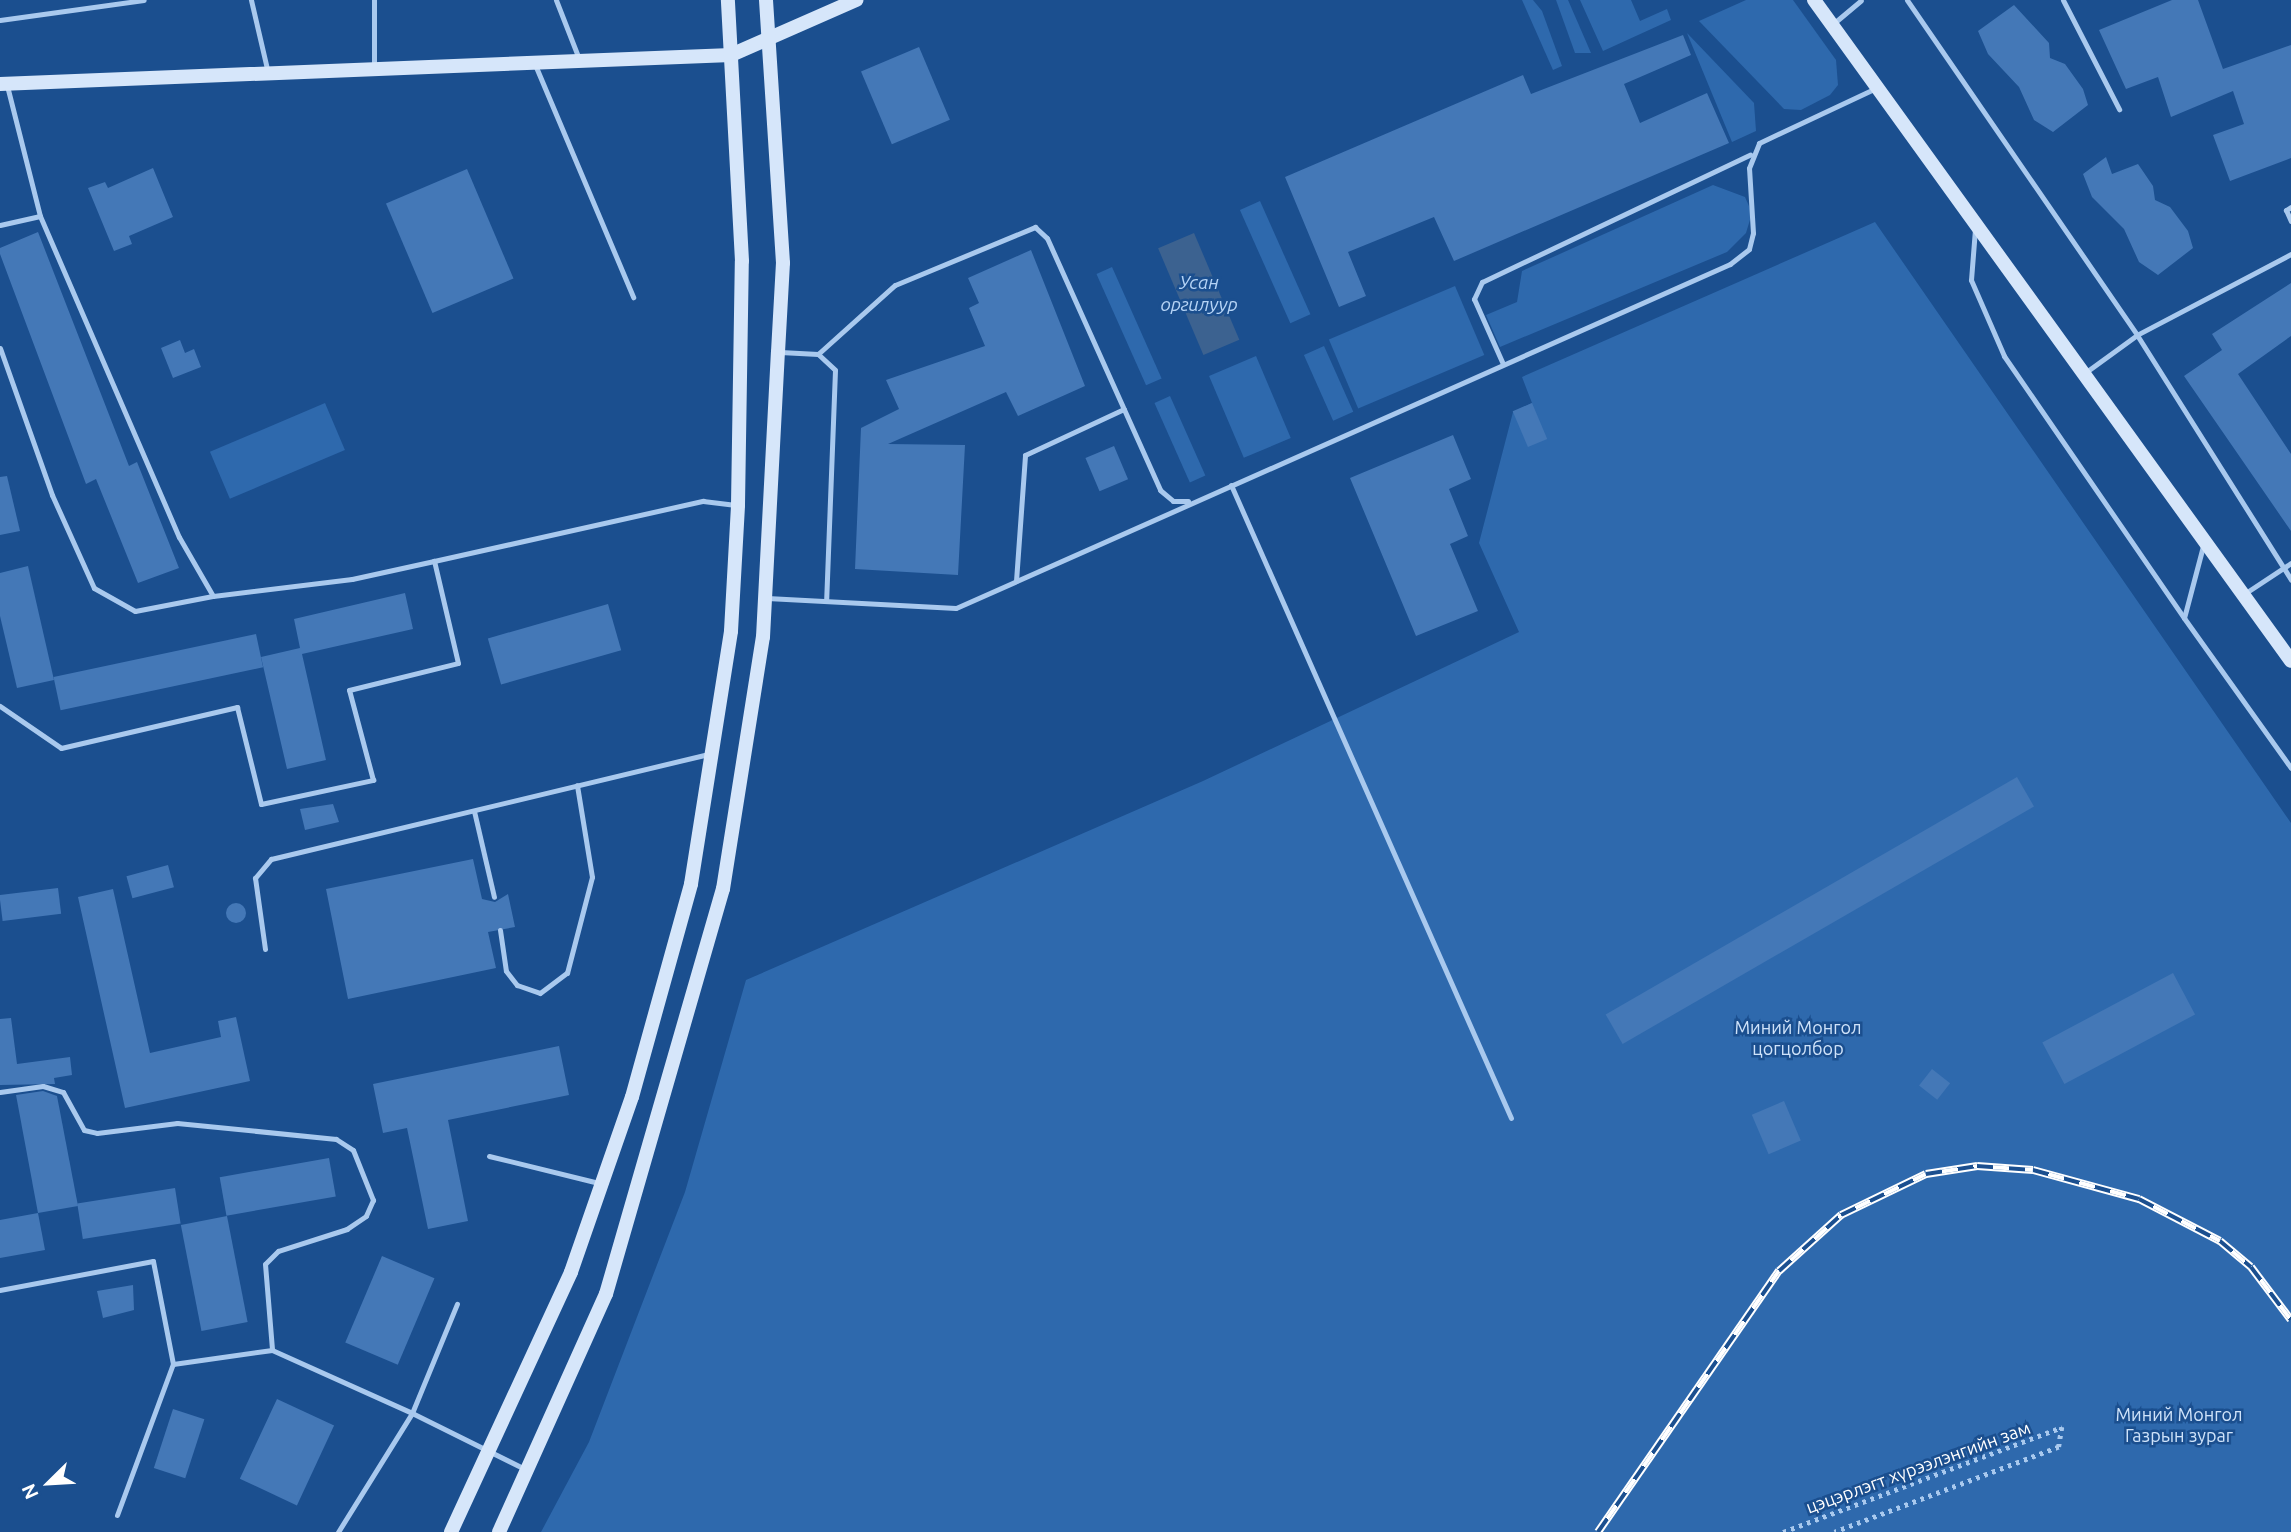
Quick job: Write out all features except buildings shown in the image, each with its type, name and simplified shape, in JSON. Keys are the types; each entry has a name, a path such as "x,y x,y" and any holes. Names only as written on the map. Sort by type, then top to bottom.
{"main road":[{"path":"451,1532 492,1453 602,1184 691,884 732,631 738,505 742,261 728,0"},
{"path":"499,1532 531,1472 606,1294 665,1104 723,889 766,598 783,263 766,0"},
{"path":"3,84 581,66 731,55 856,0"},
{"path":"1814,0 2291,661"}],"lane":[{"path":"0,20 144,0"},
{"path":"251,0 268,76"},
{"path":"373,72 374,0"},
{"path":"556,0 581,66"},
{"path":"1832,25 1861,0"},
{"path":"1907,0 2137,335 2291,580"},
{"path":"2063,0 2119,109"},
{"path":"536,67 633,296"},
{"path":"3,84 40,216 179,537 213,596"},
{"path":"1503,364 1474,299 1482,282 1750,155 1772,135 1877,88"},
{"path":"766,598 956,608 1741,259 1754,218 1750,155"},
{"path":"2291,207 2286,210 2291,221"},
{"path":"0,225 40,216"},
{"path":"1975,223 1971,280 2004,356 2291,768"},
{"path":"818,354 895,285 1035,227 1047,237 1166,498 1195,501"},
{"path":"2084,374 2137,335 2291,254"},
{"path":"0,348 52,495 94,588 135,611 213,596 352,579 703,501 738,505"},
{"path":"778,352 818,354 828,358 835,376 826,601"},
{"path":"1016,581 1026,456 1124,409"},
{"path":"1231,485 1511,1118"},
{"path":"2184,618 2204,541"},
{"path":"0,706 61,748 237,707 261,804 373,780 349,690 458,663 434,561"},
{"path":"2243,594 2291,563"},
{"path":"265,949 255,878 266,861 712,753"},
{"path":"500,930 506,971 517,985 540,993 567,973 592,877 577,785"},
{"path":"474,811 494,897"},
{"path":"0,1092 43,1086 62,1092 85,1130 97,1133 177,1123 336,1139 353,1150 372,1185 366,1216 347,1229 278,1251 265,1264 272,1350"},
{"path":"489,1156 602,1184"},
{"path":"0,1290 153,1261 173,1364 117,1515"},
{"path":"338,1532 412,1413 457,1304"},
{"path":"173,1364 272,1350 412,1413 531,1472"}],"path":[{"name":"цэцэрлэгт хүрээлэнгийн зам","path":"1783,1532 2062,1427 2059,1447 1835,1532"}],"green space":[{"path":"1522,0 1533,0 1542,11 1562,66 1553,70"},
{"path":"1556,0 1568,0 1591,53 1575,53"},
{"path":"1580,0 1631,0 1640,21 1667,9 1671,20 1603,51"},
{"path":"1746,0 1793,0 1836,60 1838,85 1830,95 1801,110 1784,109 1699,21"},
{"path":"1687,33 1754,103 1756,131 1732,142"},
{"path":"1713,185 1745,197 1752,213 1746,233 1727,252 1500,347 1486,315 1517,302 1522,271"},
{"path":"1260,201 1310,314 1290,323 1240,210"},
{"name":"Миний Монгол цогцолбор","path":"1875,222 2291,823 2291,1532 541,1532 589,1442 685,1192 746,980 1203,781 1519,632 1479,543 1513,412 1532,403 1522,377"},
{"path":"1112,267 1162,378 1146,385 1096,274"},
{"path":"1455,286 1484,355 1358,409 1329,340"},
{"path":"1324,346 1353,412 1333,421 1304,355"},
{"path":"1256,356 1291,438 1244,458 1209,376"},
{"path":"1170,396 1205,475 1190,482 1154,403"},
{"path":"325,403 345,450 230,499 210,452"}],"water":[{"name":"Усан оргилуур","path":"1194,233 1239,340 1203,355 1158,248"}],"railway":[{"path":"1598,1532 1779,1271 1841,1215 1926,1174 1977,1166 2033,1170 2139,1199 2220,1241 2251,1267 2291,1320"}],"park label":[{"name":"Миний Монгол Газрын зураг","path":"2179,1425"}]}
